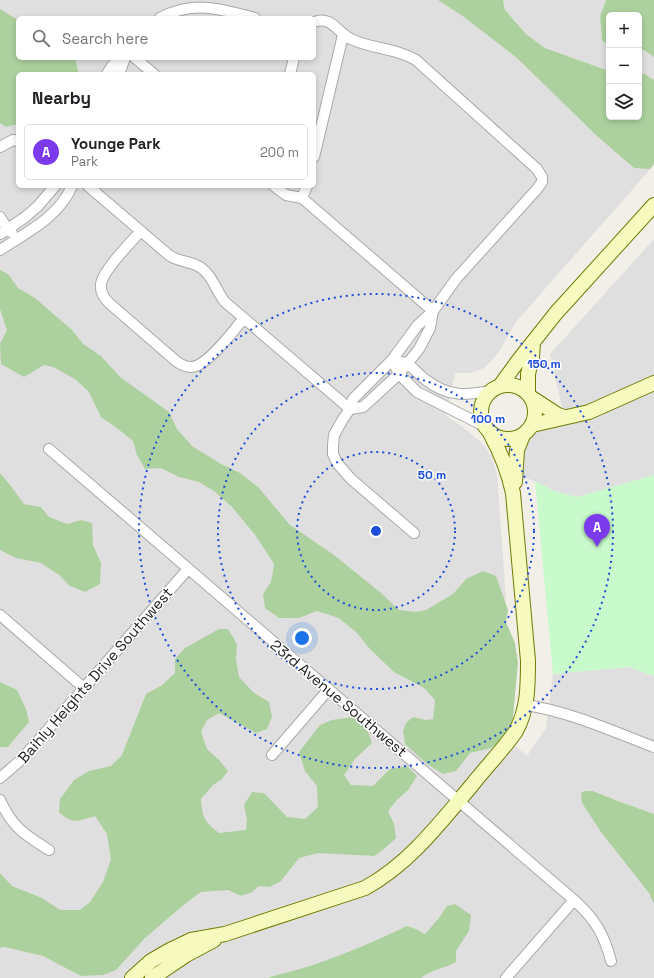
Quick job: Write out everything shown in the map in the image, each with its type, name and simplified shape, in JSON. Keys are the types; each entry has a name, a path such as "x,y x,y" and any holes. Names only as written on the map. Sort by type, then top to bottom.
{"street":[{"path":"165,16 192,7 223,9 248,16"},
{"path":"316,22 325,20 333,24 343,36 362,43 404,54 416,60 537,169 542,177 542,182 537,189 456,279 433,311 417,326 392,360 353,399 350,409 334,435 333,454 337,463 352,479 414,533"},
{"path":"316,149 343,36"},
{"path":"108,72 118,60"},
{"path":"120,72 123,60"},
{"path":"137,60 152,72"},
{"path":"290,72 294,60"},
{"path":"0,147 14,140 16,140"},
{"path":"4,231 24,218 38,206 53,188"},
{"path":"0,250 47,219 66,198 71,188"},
{"path":"90,188 170,256 196,265 204,270 212,278 225,302 350,409 363,407 399,374 419,349 430,328 433,311"},
{"path":"277,188 286,195 302,198 433,311"},
{"path":"302,198 306,188"},
{"path":"132,978 151,961 191,940 225,934 366,888 382,879 397,868 414,850 459,800 512,736 520,724 526,705 528,661 513,493 501,453 482,420 481,412 483,403 487,396 497,388 556,313 654,205"},
{"path":"0,217 4,231 18,238"},
{"path":"141,231 108,269 101,284 101,292 109,303 176,361 192,367 204,362 244,318"},
{"path":"513,493 517,450 535,417 535,407 530,396 528,374 532,357 533,341"},
{"path":"392,360 408,363 426,380 457,394 474,394 508,385 515,386 522,389 558,415 564,417"},
{"path":"392,360 399,374 417,392 488,430 498,438 506,440 515,439 528,430 564,417 596,410 654,383"},
{"name":"23rd Avenue Southwest","path":"49,449 188,570 459,800 574,900 586,911 601,932 607,945 611,961"},
{"name":"Baihly Heights Drive Southwest","path":"0,778 22,759 188,570"},
{"path":"0,615 84,688"},
{"path":"272,755 329,689"},
{"path":"526,705 542,707 576,717 654,747"},
{"path":"0,800 6,814 21,832 49,850"},
{"path":"506,978 574,900"},
{"path":"152,978 186,955 225,934"}],"shaded area":[{"path":"0,0 464,0 653,166 516,322 499,352 491,361 484,368 472,373 455,373 446,416 481,442 491,456 497,474 506,600 385,634 527,756 546,728 553,674 629,667 654,676 654,814 593,791 654,866 654,978 0,978"},
{"path":"503,0 606,0 600,16 602,40 606,44 606,70 545,48 526,34 505,10"},
{"path":"642,50 654,57 654,80 645,74 642,74"},
{"path":"654,239 654,475 577,497 554,491 516,473 517,450 530,432 564,417 550,354"}],"green space":[{"path":"438,0 503,0 505,10 526,34 545,48 606,70 606,120 642,120 642,74 645,74 654,80 654,164 650,169 634,168 597,136 517,58 464,17"},
{"path":"606,0 654,0 654,57 642,50 642,12 606,12 606,44 602,40 600,16"},
{"path":"0,9 16,19 16,60 76,60 78,72 16,72 16,124 6,127 0,123"},
{"path":"0,270 8,274 18,288 35,298 72,330 83,344 101,356 120,377 169,412 177,429 192,446 221,464 240,473 258,487 290,525 334,555 381,593 399,610 416,612 426,610 453,594 466,579 483,571 496,576 508,610 506,622 515,643 518,663 512,727 503,741 491,748 470,753 456,771 443,774 427,764 405,744 403,731 406,723 413,717 426,720 433,719 435,700 424,688 394,672 370,649 357,633 339,618 317,611 299,618 279,618 265,608 263,594 271,582 274,564 256,536 232,507 214,491 199,482 179,477 161,468 145,469 137,455 133,441 101,417 89,392 75,379 53,367 44,365 24,377 1,364 0,344 7,330 0,309"},
{"path":"0,473 24,504 41,507 49,517 67,524 82,520 92,523 93,545 101,563 100,584 85,592 70,586 59,575 41,563 16,558 0,550"},
{"path":"654,475 654,676 629,667 553,674 535,481 554,491 577,497"},
{"path":"219,629 228,629 237,644 236,659 239,677 253,692 269,702 272,717 267,729 256,733 219,713 207,720 201,732 207,749 228,771 222,779 213,785 201,799 203,815 207,822 219,833 246,830 247,820 244,805 252,792 264,793 287,817 305,819 318,807 317,786 305,771 299,752 320,725 332,720 354,717 367,729 372,743 355,759 344,775 351,785 373,786 390,769 407,766 417,776 408,790 388,811 394,824 396,838 374,856 318,853 299,858 281,881 270,887 259,886 252,892 241,896 228,890 201,892 145,938 116,970 103,975 81,976 43,956 5,947 0,948 0,873 12,886 42,898 60,910 80,910 90,902 103,882 111,859 107,834 95,816 76,821 68,819 59,812 60,799 74,780 89,771 111,766 122,755 146,694 162,685 175,673 175,659 185,648"},
{"path":"0,682 17,690 26,709 29,722 8,747 0,747"},
{"path":"585,791 593,791 654,814 654,904 649,893 601,832 582,803 581,793"},
{"path":"455,904 471,915 469,931 456,951 456,962 429,973 421,978 268,978 307,967 337,956 407,926 425,934 447,906"}],"place":[{"name":"Younge Park","path":"597,547"}]}
